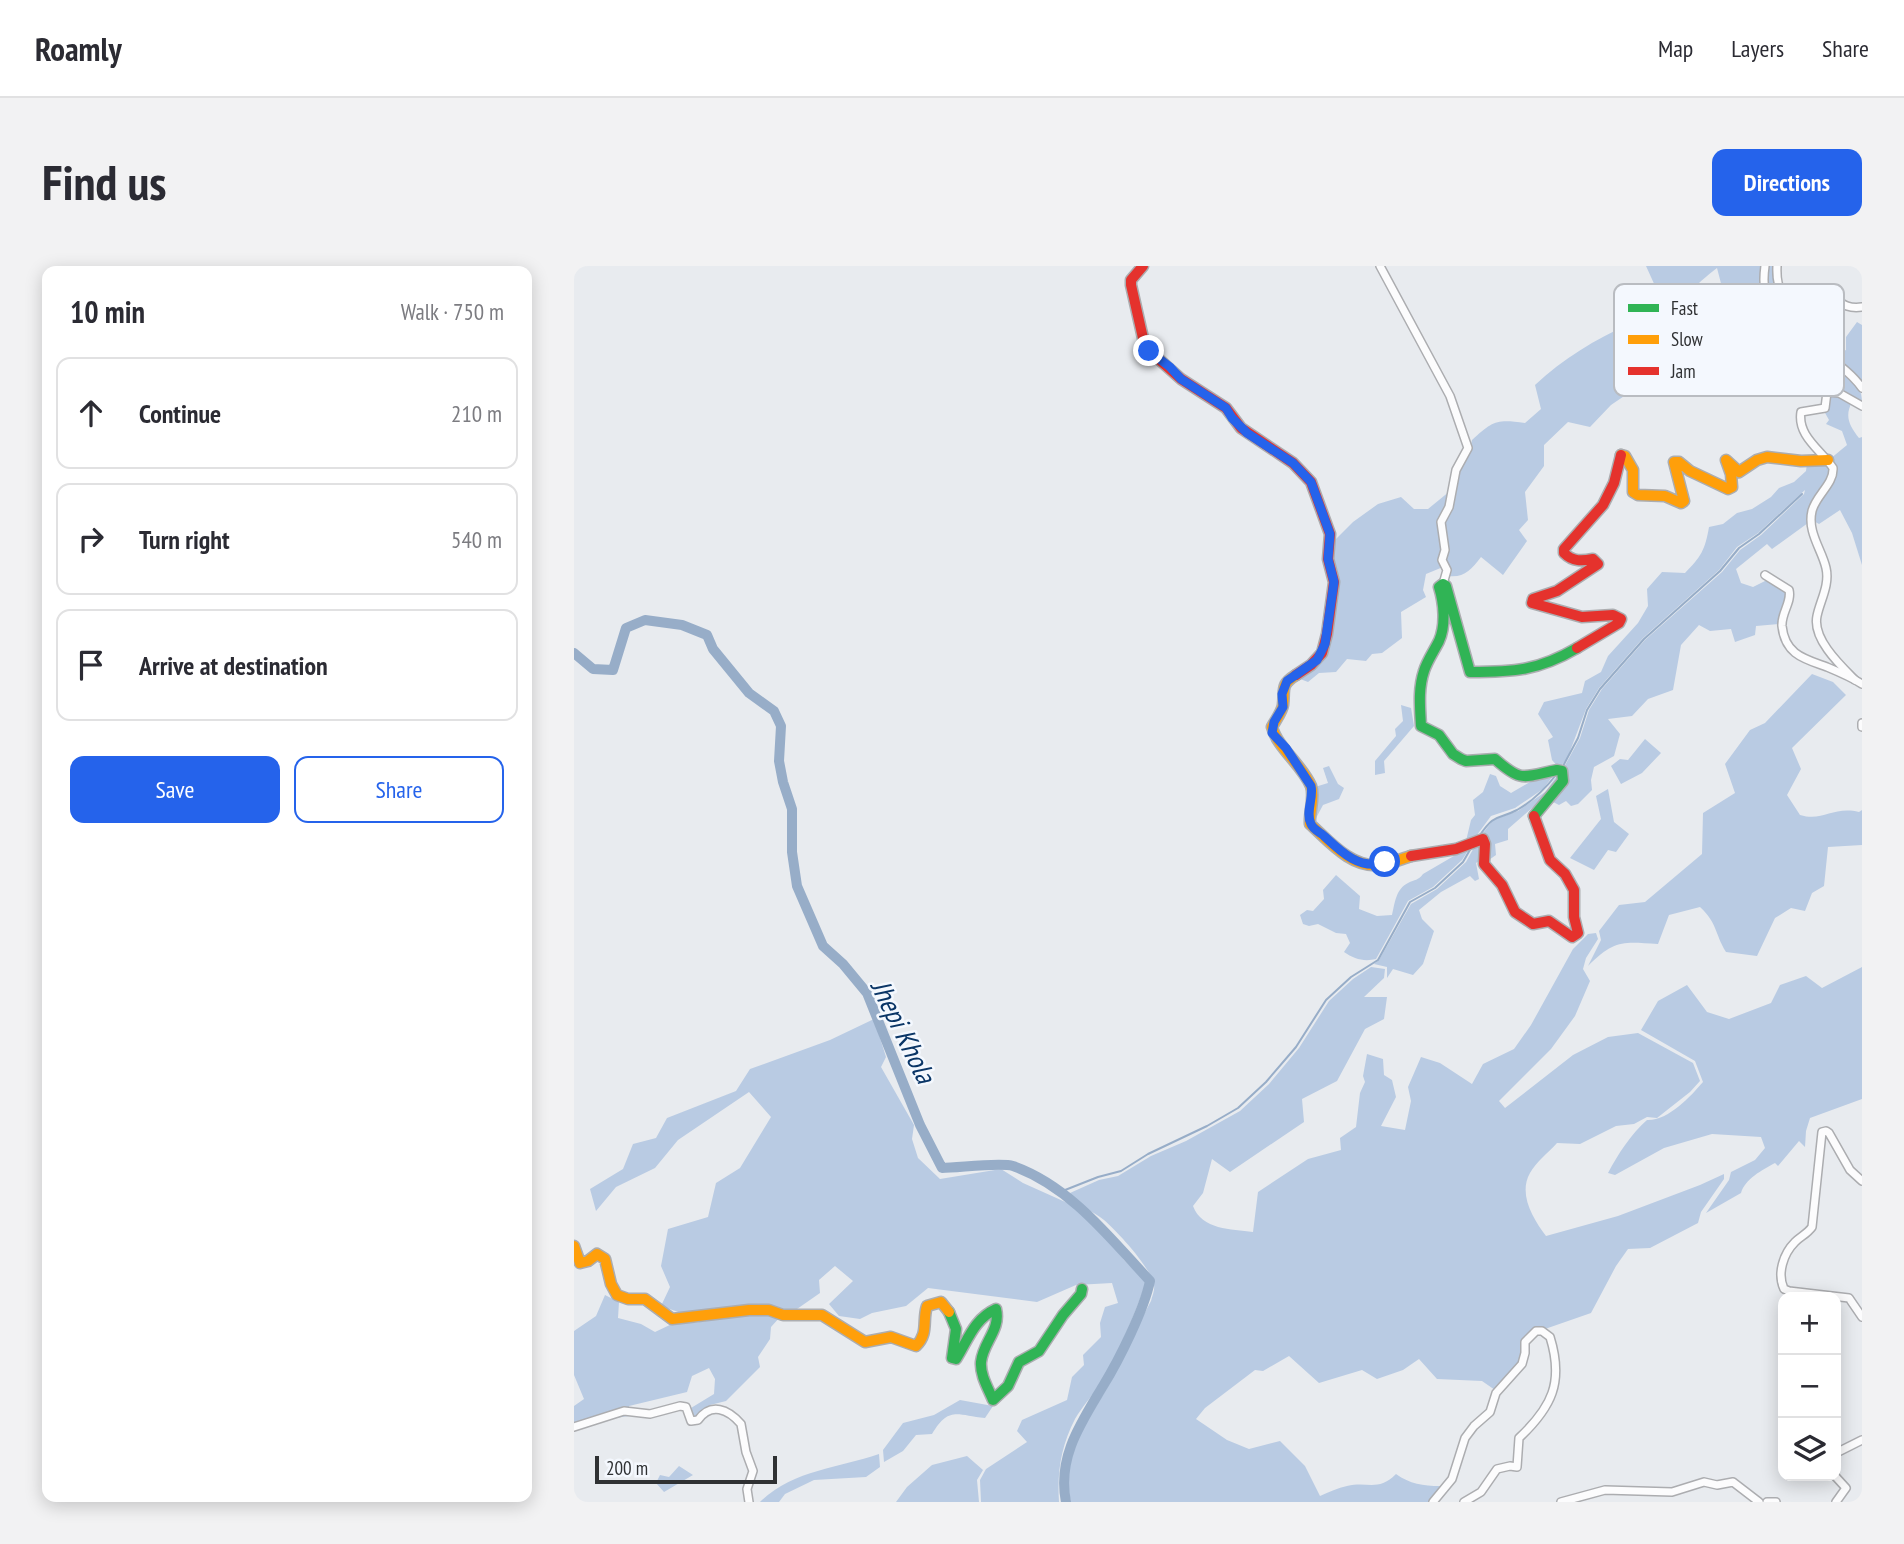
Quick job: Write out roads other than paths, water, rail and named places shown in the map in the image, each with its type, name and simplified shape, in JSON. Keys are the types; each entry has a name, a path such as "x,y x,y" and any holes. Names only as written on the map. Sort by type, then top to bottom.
{"street":[{"path":"1143,266 1131,280 1131,285 1145,347 1181,379 1226,408 1247,433 1293,463 1311,482 1330,534 1328,559 1334,582 1325,644 1317,660 1287,681 1282,694 1283,707 1272,727 1275,739 1286,748 1311,786 1310,824 1340,852 1364,864 1378,864 1457,849 1483,839 1484,864 1502,885 1515,912 1533,924 1549,921 1568,935 1575,936 1578,931 1574,917 1574,890 1565,874 1550,860 1534,815 1563,781 1562,771 1525,777 1513,775 1495,759 1466,761 1453,754 1439,735 1420,726 1419,695 1424,669 1441,635 1443,601 1439,587 1443,584 1447,570 1442,560 1445,550 1441,522 1449,508 1456,470 1468,448 1450,397 1380,266"},
{"path":"1764,284 1765,266"},
{"path":"1777,266 1778,284"},
{"path":"1844,305 1862,307"},
{"path":"1844,368 1854,376 1862,388"},
{"path":"1826,396 1825,408 1801,412 1800,419 1811,442 1833,468 1833,475 1811,513 1815,541 1827,571 1816,622 1826,646 1859,682"},
{"path":"1844,396 1862,406"},
{"path":"1443,584 1446,586 1470,672 1517,672 1542,665 1567,654 1619,623 1621,619 1613,615 1582,617 1532,603 1533,599 1558,591 1598,564 1593,559 1570,559 1564,549 1581,534 1602,506 1614,482 1618,458 1621,455 1625,456 1633,470 1633,492 1638,495 1665,496 1681,503 1683,495 1674,462 1679,462 1690,471 1728,489 1732,487 1732,481 1726,460 1739,472 1757,460 1766,458 1804,461 1821,457 1828,460"},
{"path":"1765,575 1789,590 1791,596 1782,624 1786,642 1797,657 1859,682"},
{"path":"1862,1181 1850,1170 1829,1133 1822,1132 1812,1227 1787,1253 1781,1277 1784,1289 1788,1292 1849,1298 1862,1317"},
{"path":"574,1246 580,1263 597,1254 604,1259 611,1286 618,1295 626,1300 639,1297 649,1301 672,1319 749,1310 769,1310 783,1315 822,1315 864,1342 892,1337 902,1338 916,1346 922,1340 926,1329 923,1319 927,1306 941,1302 954,1317 957,1325 952,1358 956,1359 976,1321 987,1311 996,1308 998,1323 981,1361 993,1400 1008,1386 1019,1362 1039,1351 1082,1289"},
{"path":"1433,1502 1452,1479 1469,1431 1490,1412 1496,1393 1522,1364 1525,1342 1536,1331 1542,1331 1550,1337 1556,1367 1556,1381 1549,1405 1519,1438 1517,1467 1497,1469 1481,1492 1464,1502"},
{"path":"574,1427 624,1411 650,1415 680,1406 686,1407 691,1421 698,1420 711,1408 720,1410 741,1424 753,1471 747,1489 748,1502"},
{"path":"1841,1450 1862,1440"},
{"path":"1836,1502 1846,1488 1840,1481"},
{"path":"1561,1502 1605,1490 1672,1492 1703,1482 1717,1485 1733,1482 1759,1502"},
{"path":"1767,1502 1776,1502"}],"waterway":[{"path":"1562,768 1578,738 1587,710 1600,689 1644,639 1720,571 1739,548 1759,534 1802,494"},
{"name":"Jhepi Khola","path":"574,653 593,669 613,670 626,628 645,620 682,625 707,635 713,649 749,693 774,711 781,726 779,761 792,809 792,852 797,886 823,946 843,964 867,993 920,1125 942,1168 1007,1165 1034,1175 1053,1186 1088,1215 1150,1281 1130,1335 1073,1441 1065,1470 1066,1502"},
{"path":"1480,835 1493,820 1517,810 1533,799 1556,775"},
{"path":"1060,1192 1121,1171 1148,1154 1238,1108 1266,1082 1296,1047 1326,1000 1351,977 1378,960 1410,902 1435,888 1463,862 1471,848"}]}
